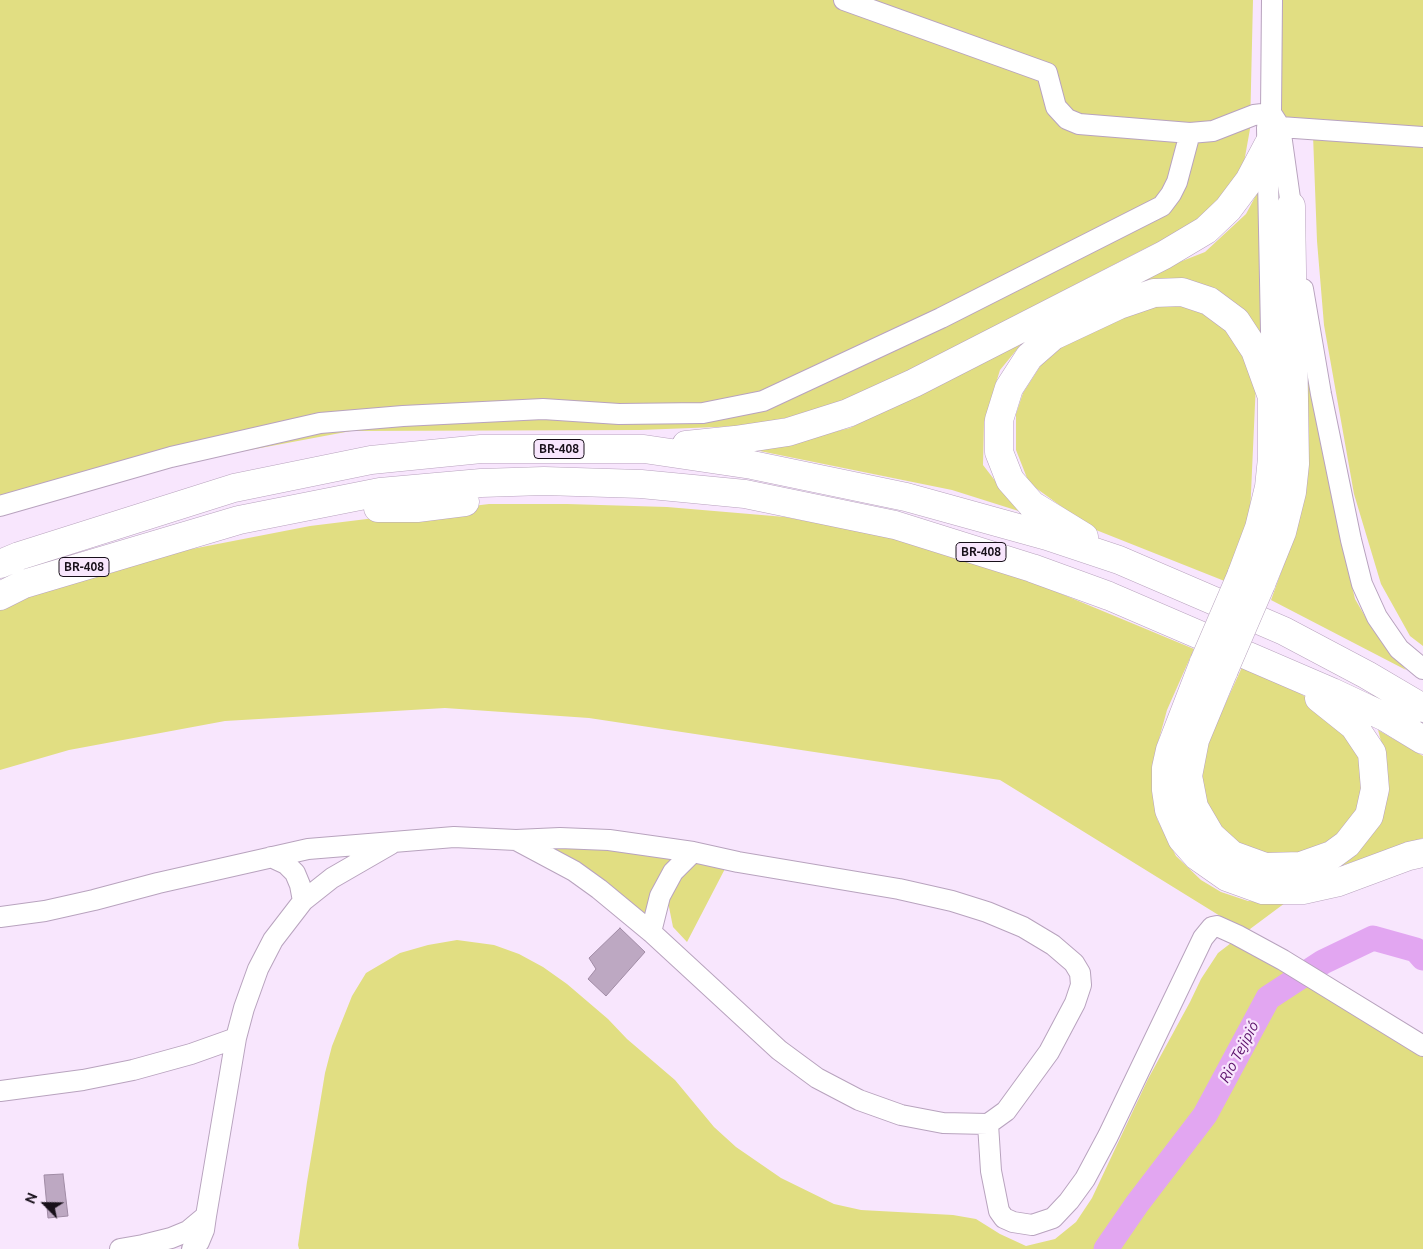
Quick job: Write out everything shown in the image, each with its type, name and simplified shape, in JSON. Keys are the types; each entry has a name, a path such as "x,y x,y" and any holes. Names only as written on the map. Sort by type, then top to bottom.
{"highway":[{"path":"644,449 735,440 788,432 848,413 914,383 1164,255 1206,230 1228,208 1249,181 1271,128"},
{"path":"1291,206 1295,464 1292,492 1282,532 1251,580 1214,666 1170,750 1166,768 1166,790 1169,810 1182,839 1197,856 1227,877 1263,890 1303,890 1339,882 1423,853"},
{"path":"1119,560 1032,504 1010,480 999,452 999,420 1009,388 1029,357 1053,336 1119,305 1154,293 1182,292 1209,301 1236,321 1255,350 1272,397 1272,458 1269,487 1259,528 1251,580"},
{"name":"BR-408","path":"0,564 19,556 234,488 371,460 481,449 644,449 752,465 906,497 1047,536 1119,560 1284,631 1367,675 1423,708"},
{"name":"BR-408","path":"0,596 24,584 169,541 369,508 417,508 486,498 675,487 745,494 895,525 1032,568 1109,596 1273,666 1385,717 1423,740"},
{"path":"1214,666 1188,776 1194,807 1211,836 1232,855 1265,867 1301,866 1332,855 1347,844 1369,816 1375,789 1372,752 1354,726 1331,706 1273,666"},
{"path":"1367,675 1423,691"}],"street":[{"path":"844,0 1047,73 1056,107 1066,118 1079,124 1190,133 1213,131 1254,115 1271,128 1423,137"},
{"path":"1272,0 1272,397"},
{"path":"1271,128 1291,206 1308,323 1351,540 1362,584 1377,617 1398,649 1423,669"},
{"path":"0,506 171,457 320,422 543,409 619,414 702,413 763,401 941,318 1162,206 1172,194 1177,182 1190,133"},
{"path":"0,917 45,912 158,883 308,849 454,837 516,840 560,838 600,840 692,852 952,901 987,912 1023,927 1053,945 1074,963 1080,973 1081,985 1071,1011 1049,1052 1006,1111 988,1124 943,1123 901,1115 858,1100 817,1078 779,1050 651,932 599,889 574,871 516,840"},
{"path":"202,1247 236,1038 258,969 273,940 303,901 332,878 396,841"},
{"path":"651,932 660,896 673,872 692,852"},
{"path":"271,857 286,864 295,873 300,884 303,901"},
{"path":"988,1124 991,1171 999,1211 1004,1218 1022,1224 1032,1225 1053,1218 1069,1201 1085,1178 1108,1136 1207,931 1217,926 1283,960 1423,1046"},
{"path":"0,1091 83,1080 134,1070 191,1054 236,1038"},
{"path":"120,1249 171,1238 188,1231 206,1216"}],"shaded area":[{"path":"0,0 1253,0 1250,129 1243,168 1200,222 891,380 818,412 742,426 640,430 351,431 223,455 54,493 0,514"},
{"path":"1274,0 1423,0 1423,127 1275,116"},
{"path":"1313,135 1423,140 1423,646 1410,636 1381,584 1354,494 1324,325 1317,241"},
{"path":"1262,184 1263,343 1250,319 1124,290 1167,267 1205,252 1246,214"},
{"path":"1171,299 1213,309 1238,337 1256,382 1250,515 1227,582 1091,528 1029,483 1016,450 1016,414 1023,393 1041,365 1070,340 1143,308"},
{"path":"1303,329 1341,540 1355,599 1373,630 1406,670 1271,600 1295,534"},
{"path":"1028,336 1000,370 984,422 983,465 1003,491 1047,520 952,490 740,447 808,438 850,428"},
{"path":"489,504 667,507 785,517 881,535 1004,570 1194,649 1167,710 1154,757 1152,786 1157,819 1176,856 1201,880 1221,892 1248,901 1285,903 1246,932 1000,780 589,718 445,708 225,721 69,750 0,770 0,608 34,593 156,556 310,526"},
{"path":"1243,665 1290,687 1345,722 1363,749 1367,782 1354,820 1329,844 1301,858 1268,858 1239,844 1221,827 1206,802 1202,774 1207,744"},
{"path":"1378,730 1423,756 1423,838 1335,868 1347,861 1388,785 1387,763"},
{"path":"544,836 693,852 652,926 554,859"},
{"path":"691,860 728,863 687,942 673,927 667,897"},
{"path":"457,940 494,945 519,954 543,967 567,984 675,1080 714,1127 736,1147 781,1178 834,1204 861,1210 953,1215 976,1219 1000,1234 1026,1246 1055,1239 1076,1222 1092,1198 1148,1079 1201,979 1218,953 1231,943 1243,947 1423,1054 1423,1249 299,1249 307,1182 325,1073 332,1046 352,996 366,973 400,953 428,945"}],"building":[{"path":"620,928 645,952 606,996 588,979 596,969 589,958"},
{"path":"63,1174 68,1216 48,1218 44,1175"}],"waterway":[{"name":"Rio Tejipió","path":"1106,1249 1137,1204 1205,1115 1268,998 1323,962 1373,938 1416,950 1423,958"}]}
